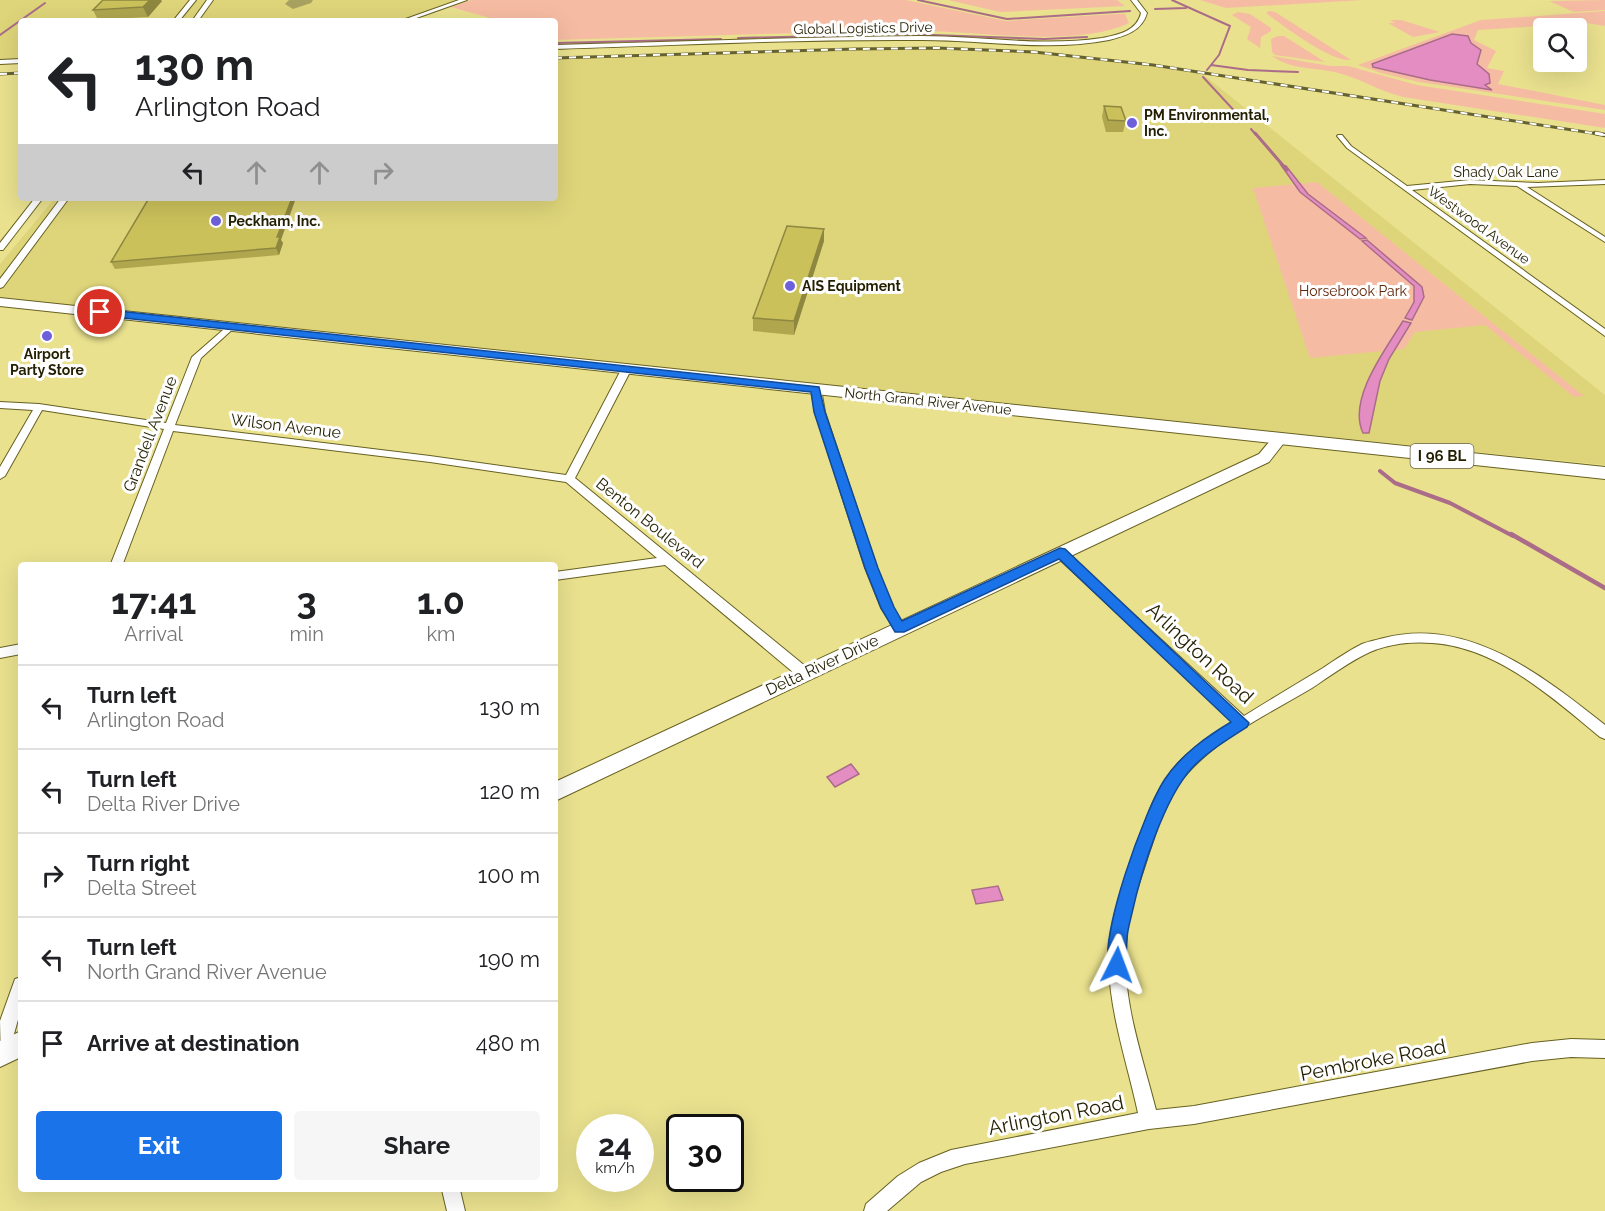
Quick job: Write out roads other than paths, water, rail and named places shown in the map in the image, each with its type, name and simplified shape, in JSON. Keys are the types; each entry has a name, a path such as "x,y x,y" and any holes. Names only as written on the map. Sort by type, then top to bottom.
{"main road":[{"name":"North Grand River Avenue","path":"0,302 1605,473"}],"street":[{"path":"179,18 193,0"},
{"path":"197,18 210,0"},
{"path":"412,18 464,0"},
{"name":"Global Logistics Drive","path":"558,47 905,39 1076,42 1112,37 1133,29 1141,23 1144,13 1134,0"},
{"path":"0,62 18,61"},
{"name":"Westwood Avenue","path":"1340,136 1349,147 1605,333"},
{"name":"Shady Oak Lane","path":"1406,188 1470,182 1560,185 1605,182"},
{"path":"1517,184 1605,240"},
{"path":"0,248 37,201"},
{"path":"0,285 63,201"},
{"path":"49,208 58,207"},
{"path":"30,210 39,209"},
{"name":"Grandell Avenue","path":"118,562 197,357 231,326"},
{"path":"569,479 627,368"},
{"path":"816,389 819,412 871,568 887,608 900,628"},
{"name":"Wilson Avenue","path":"0,405 39,407 170,427 430,459 569,479"},
{"path":"0,476 39,407"},
{"name":"Delta River Drive","path":"558,791 1264,458 1279,439"},
{"name":"Benton Boulevard","path":"569,479 806,674"},
{"name":"Arlington Road","path":"873,1211 896,1187 916,1173 939,1162 1149,1120 1119,993 1118,939 1126,900 1157,808 1170,784 1186,764 1212,742 1242,723 1060,553"},
{"path":"558,576 669,560"},
{"path":"1242,723 1366,648 1385,641 1423,637 1449,640 1473,647 1515,666 1605,733"},
{"path":"0,652 18,649"},
{"path":"7,1050 6,1028 18,994"},
{"name":"Pembroke Road","path":"1149,1120 1194,1115 1532,1052 1571,1048 1605,1048"},
{"path":"451,1192 456,1211"}],"waterway":[{"path":"918,0 1007,19 1130,11"},
{"path":"1172,0 1230,26 1219,55 1211,65"},
{"path":"24,18 45,3"},
{"path":"1155,9 1186,8"},
{"path":"0,35 18,22"},
{"path":"738,38 903,34 1044,39 1087,37"},
{"path":"558,43 721,39"},
{"path":"1207,70 1211,65"},
{"path":"1211,65 1248,70 1298,72"},
{"path":"1203,77 1240,117"},
{"path":"1251,129 1256,135"},
{"path":"1255,133 1287,170"},
{"path":"1380,471 1395,483 1450,503 1513,536"},
{"path":"1511,534 1605,588"}],"railway":[{"path":"558,58 855,49 937,48 1034,52 1153,65 1605,135 1595,133"},
{"path":"0,74 18,73"}],"place":[{"name":"PM Environmental, Inc.","path":"1132,123"},
{"name":"Peckham, Inc.","path":"216,221"},
{"name":"AIS Equipment","path":"790,286"},
{"name":"Airport Party Store","path":"47,336"}],"park label":[{"name":"Horsebrook Park","path":"1353,291"}]}
